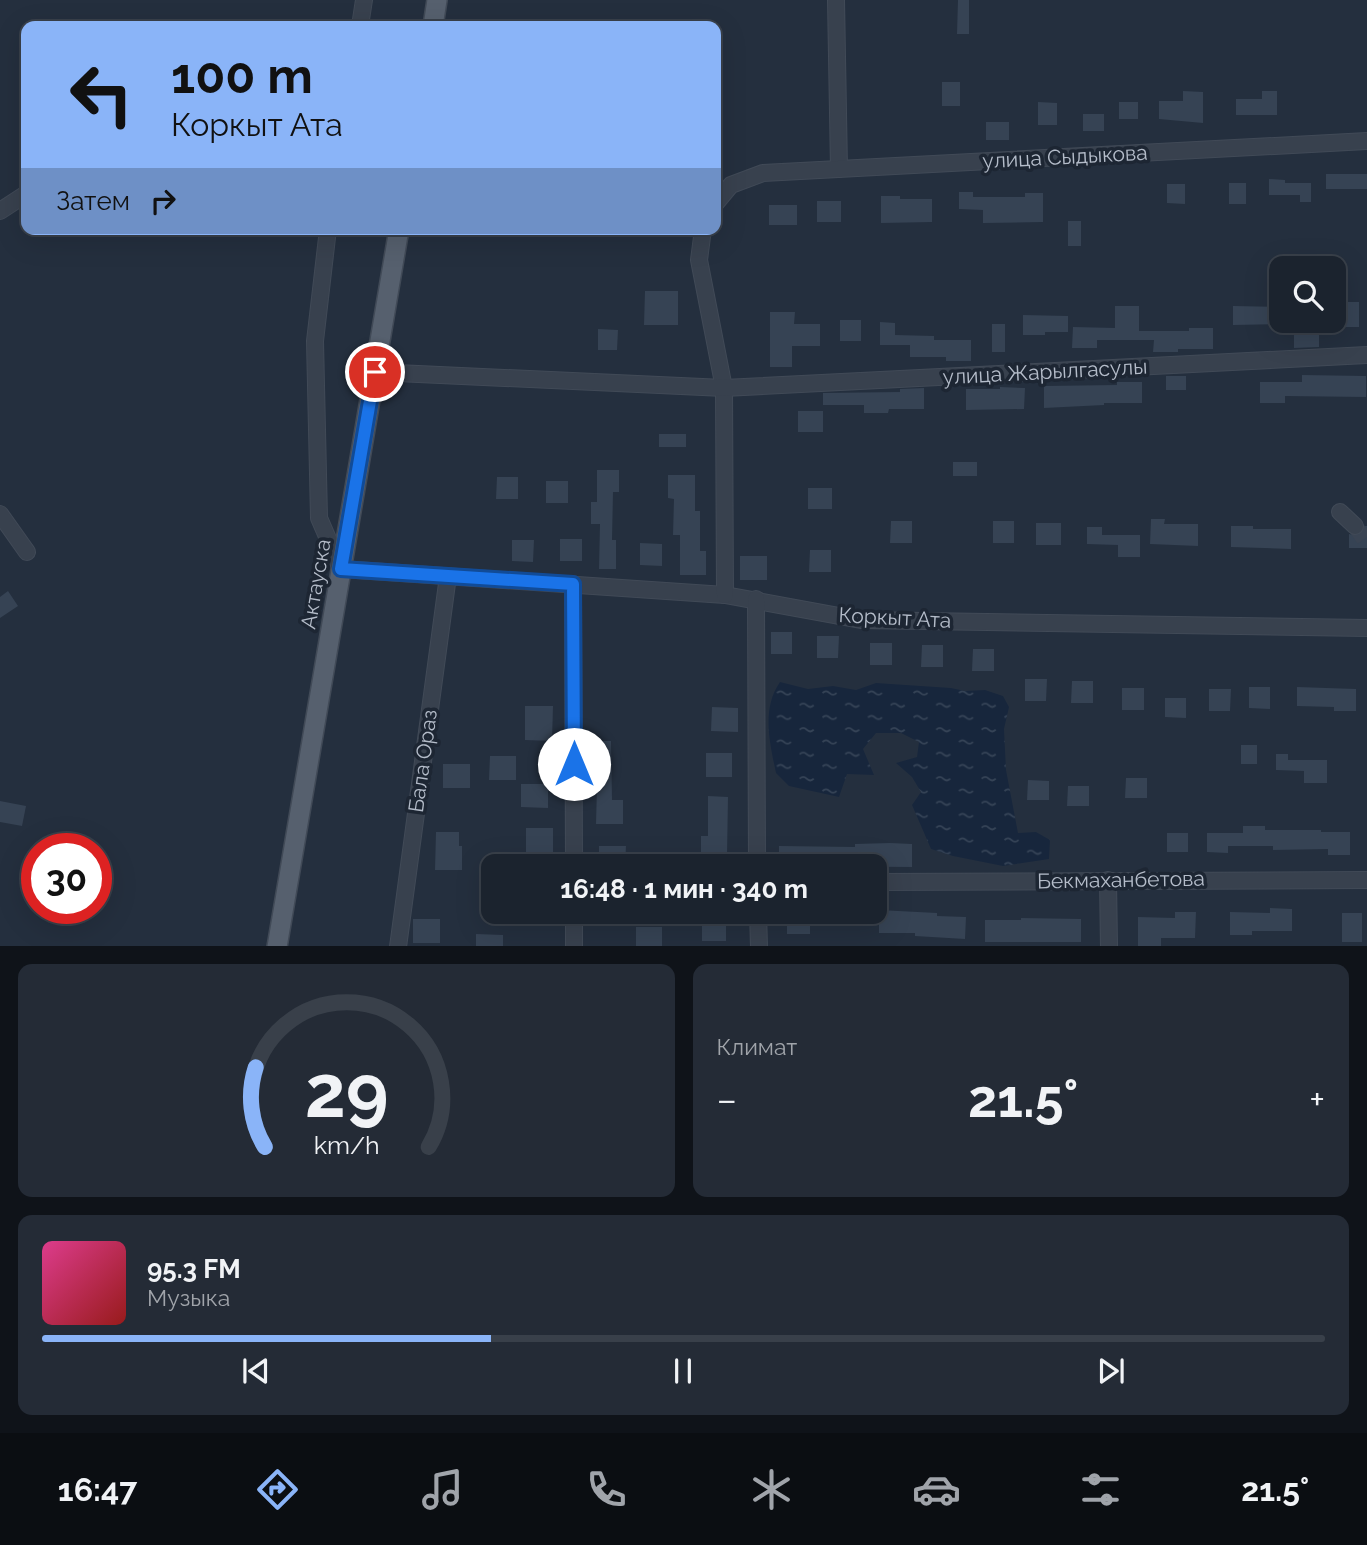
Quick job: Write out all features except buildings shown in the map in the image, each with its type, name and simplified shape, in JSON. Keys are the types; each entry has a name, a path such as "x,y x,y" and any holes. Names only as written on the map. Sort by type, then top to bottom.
{"main road":[{"path":"434,21 438,0"},
{"name":"Актауска","path":"277,946 398,235"}],"street":[{"path":"361,21 364,0"},
{"path":"836,0 839,169"},
{"name":"улица Сыдыкова","path":"721,197 732,185 763,173 1367,141"},
{"path":"0,211 21,197"},
{"path":"327,235 315,341 319,517 341,569"},
{"path":"702,235 699,260 724,388 725,595"},
{"name":"улица Жарылгасулы","path":"375,372 724,388 1367,355"},
{"path":"1340,512 1355,526"},
{"path":"0,513 27,552"},
{"name":"Коркыт Ата","path":"341,569 725,595 861,620 1367,628"},
{"name":"Бала Ораз","path":"398,946 448,576"},
{"path":"573,584 574,854"},
{"path":"756,600 757,854"},
{"path":"1108,880 1109,946"},
{"name":"Бекмаханбетова","path":"887,882 1367,880"},
{"path":"574,924 574,946"},
{"path":"758,924 759,946"}],"water":[{"path":"780,682 808,689 833,686 856,690 876,683 965,691 985,690 1003,696 1009,707 1004,729 1006,770 1018,833 1036,832 1050,840 1049,859 1003,866 931,849 912,805 921,792 912,777 896,763 917,757 919,742 901,733 876,733 863,749 874,775 847,774 839,797 789,786 776,773 770,739 769,715 774,692"}],"tunnel":[{"path":"1355,526 1367,543"}],"route":[{"path":"375,372 341,569 573,584 574,764"}]}
